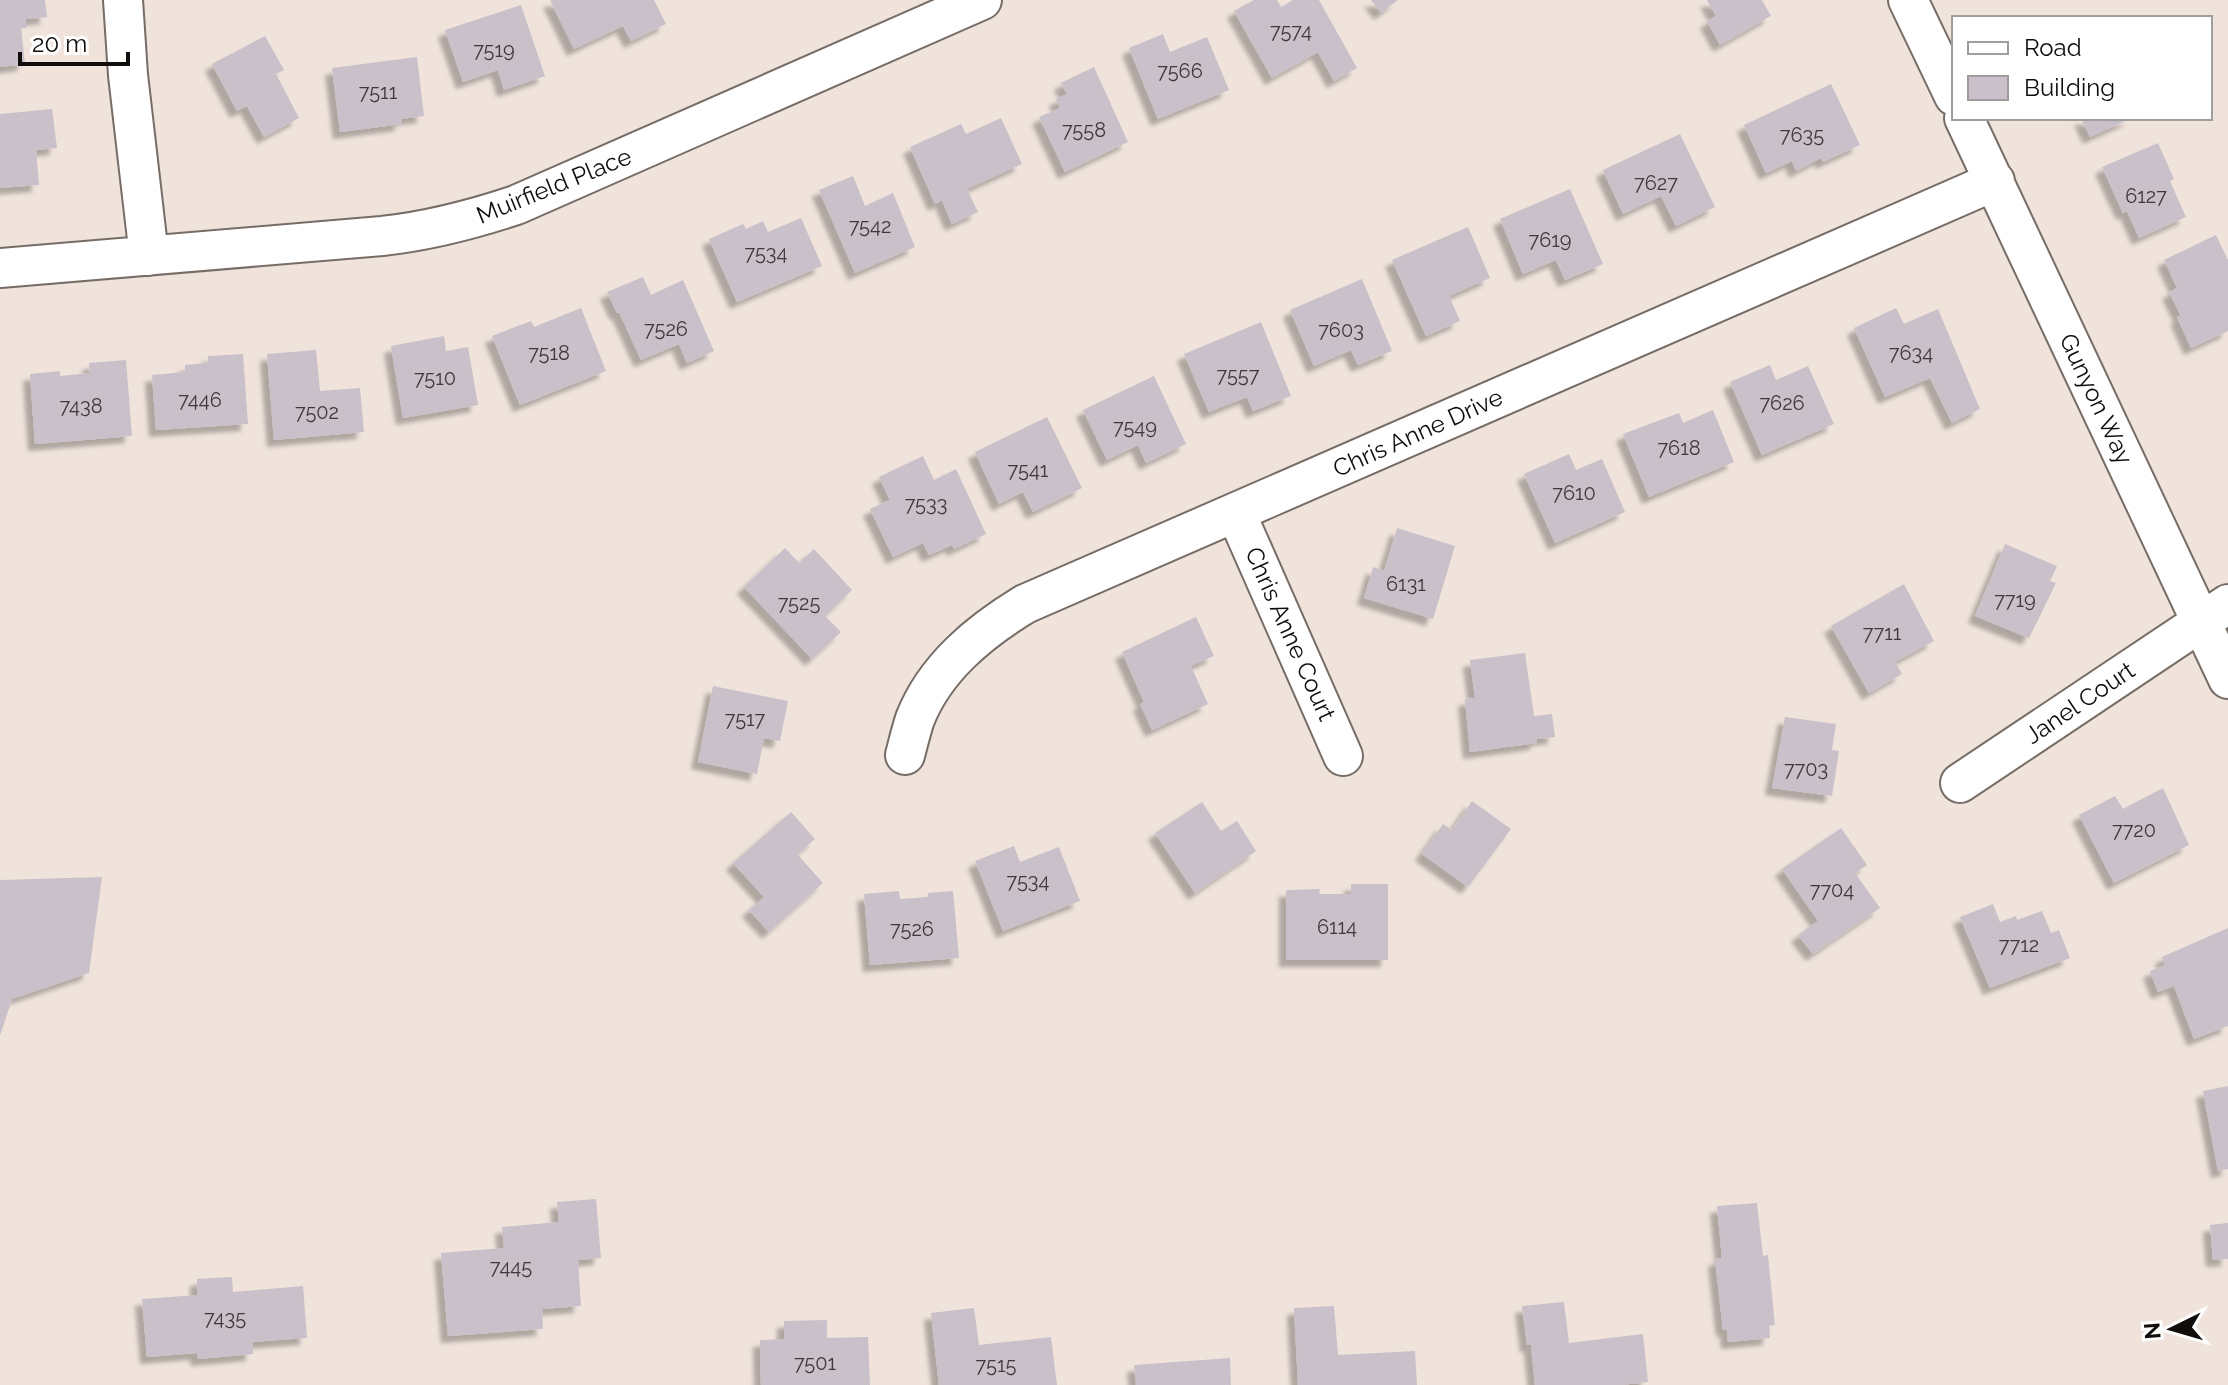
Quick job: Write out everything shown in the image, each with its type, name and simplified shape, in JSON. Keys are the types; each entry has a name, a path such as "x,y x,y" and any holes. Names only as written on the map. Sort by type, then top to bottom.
{"street":[{"path":"123,0 128,75 149,256"},
{"name":"Muirfield Place","path":"0,268 414,233 480,218 516,205 982,0"},
{"path":"1908,0 1952,92"},
{"name":"Gunyon Way","path":"1965,120 2214,613 2228,679"},
{"name":"Chris Anne Drive","path":"905,755 916,718 935,683 966,645 1025,604 1995,181"},
{"name":"Chris Anne Court","path":"1236,513 1343,756"},
{"name":"Janel Court","path":"1960,783 2214,613"}],"building":[{"path":"0,0 45,0 47,17 26,19 26,28 21,28 25,64 0,67"},
{"path":"550,0 654,0 666,24 631,41 623,26 574,49"},
{"path":"1254,0 1277,0 1281,7 1293,0 1319,0 1357,68 1334,81 1318,52 1272,78 1234,11"},
{"path":"1371,0 1398,0 1381,13"},
{"path":"1707,0 1762,0 1771,16 1720,45 1707,21 1716,16"},
{"path":"521,5 545,76 504,90 498,70 463,82 445,30"},
{"path":"1163,34 1170,52 1207,37 1229,90 1158,119 1129,48"},
{"path":"265,36 284,70 276,74 299,118 264,137 247,106 237,111 212,64"},
{"path":"417,57 424,116 401,119 402,124 340,132 332,68"},
{"path":"1094,67 1128,142 1065,172 1039,117 1060,108 1056,99 1067,94 1061,83"},
{"path":"1831,84 1860,145 1823,162 1821,158 1796,171 1792,161 1766,173 1744,125"},
{"path":"52,109 57,148 36,150 39,185 0,188 0,114"},
{"path":"1001,118 1022,164 967,189 978,212 952,224 942,200 935,204 910,147 961,124 966,134"},
{"path":"2082,120 2128,120 2090,137"},
{"path":"1680,134 1715,207 1676,226 1661,196 1623,214 1603,170"},
{"path":"2158,143 2186,217 2139,238 2127,211 2123,213 2102,167"},
{"path":"853,176 865,206 893,193 915,247 855,273 819,190"},
{"path":"1570,189 1603,264 1565,280 1556,260 1523,274 1500,219"},
{"path":"801,218 822,266 737,302 709,239 743,224 746,229 763,221 768,232"},
{"path":"1468,227 1490,278 1449,296 1460,321 1426,336 1392,260"},
{"path":"2216,235 2228,260 2228,331 2191,348 2169,292 2177,288 2164,260"},
{"path":"643,277 651,295 683,280 714,351 687,363 679,344 641,360 607,292"},
{"path":"1362,279 1392,351 1358,365 1351,350 1314,366 1290,310"},
{"path":"581,308 606,371 520,405 492,336 531,321 534,327"},
{"path":"1896,308 1904,324 1938,309 1980,409 1952,423 1930,378 1885,397 1854,328"},
{"path":"1261,322 1291,396 1253,411 1247,397 1209,412 1184,354"},
{"path":"444,336 446,351 468,347 478,405 403,418 391,346"},
{"path":"316,350 320,391 360,388 364,432 274,440 267,354"},
{"path":"243,354 248,424 156,430 152,375 185,372 185,365 208,363 208,356"},
{"path":"126,360 132,436 35,444 30,374 60,371 60,376 90,373 89,363"},
{"path":"1770,365 1776,380 1808,366 1834,424 1762,455 1730,382"},
{"path":"1154,376 1186,444 1146,463 1138,445 1107,460 1083,410"},
{"path":"1713,410 1734,462 1649,497 1623,434 1679,413 1683,423"},
{"path":"1047,417 1082,488 1033,512 1023,492 999,504 975,452"},
{"path":"1569,454 1576,470 1602,459 1625,512 1555,543 1524,474"},
{"path":"923,456 934,480 956,469 986,534 954,549 952,545 929,555 923,543 893,557 870,509 890,500 879,477"},
{"path":"1397,528 1455,546 1433,619 1364,598 1373,567 1384,571"},
{"path":"2005,544 2057,566 2050,581 2056,583 2029,638 1975,616"},
{"path":"785,548 799,563 814,549 852,590 825,616 841,632 812,659 744,587"},
{"path":"1904,584 1934,641 1895,662 1902,674 1869,693 1831,626"},
{"path":"1196,617 1214,656 1191,666 1208,704 1152,730 1140,704 1144,702 1122,652"},
{"path":"1525,653 1534,716 1552,714 1555,737 1537,739 1537,743 1470,752 1465,699 1475,698 1470,660"},
{"path":"713,686 788,701 780,741 764,738 757,774 698,762"},
{"path":"1785,717 1836,724 1832,750 1839,751 1832,796 1772,788"},
{"path":"2163,788 2189,845 2114,883 2079,815 2115,796 2123,809"},
{"path":"1472,801 1511,829 1468,887 1422,854 1443,824 1452,830"},
{"path":"1202,802 1221,831 1237,821 1256,851 1195,893 1155,833"},
{"path":"791,812 815,839 797,854 823,883 769,932 749,910 764,897 733,863"},
{"path":"1841,828 1867,865 1855,873 1880,908 1813,954 1798,935 1818,921 1782,869"},
{"path":"1014,846 1020,862 1059,847 1080,901 1003,931 975,861"},
{"path":"102,877 89,973 12,999 0,1036 0,880"},
{"path":"1351,884 1388,884 1388,960 1286,960 1286,890 1320,889 1319,894 1351,894"},
{"path":"899,891 900,899 953,891 959,958 870,965 864,894"},
{"path":"1993,904 2000,922 2042,911 2051,933 2059,930 2070,958 1990,988 1960,917"},
{"path":"2228,928 2228,1026 2194,1039 2174,986 2158,992 2150,971 2165,965 2162,957"},
{"path":"2228,1086 2228,1169 2218,1171 2203,1091"},
{"path":"596,1199 601,1258 578,1260 581,1306 542,1309 543,1329 448,1336 441,1253 504,1248 502,1227 559,1222 557,1202"},
{"path":"1757,1203 1763,1256 1768,1255 1775,1325 1769,1326 1770,1338 1728,1342 1727,1329 1723,1330 1715,1259 1722,1258 1717,1206"},
{"path":"2228,1223 2228,1259 2213,1260 2210,1225"},
{"path":"232,1277 233,1292 303,1286 307,1338 252,1342 253,1354 198,1359 197,1353 147,1357 142,1299 197,1295 197,1279"},
{"path":"1564,1302 1569,1343 1643,1334 1648,1382 1535,1385 1531,1345 1527,1345 1522,1306"},
{"path":"1334,1306 1338,1355 1415,1351 1417,1385 1298,1385 1294,1308"},
{"path":"974,1308 979,1345 1051,1337 1057,1385 939,1385 931,1313"},
{"path":"827,1320 827,1338 868,1337 870,1385 761,1385 760,1340 784,1339 784,1321"},
{"path":"1230,1358 1231,1385 1136,1385 1134,1365"}]}
